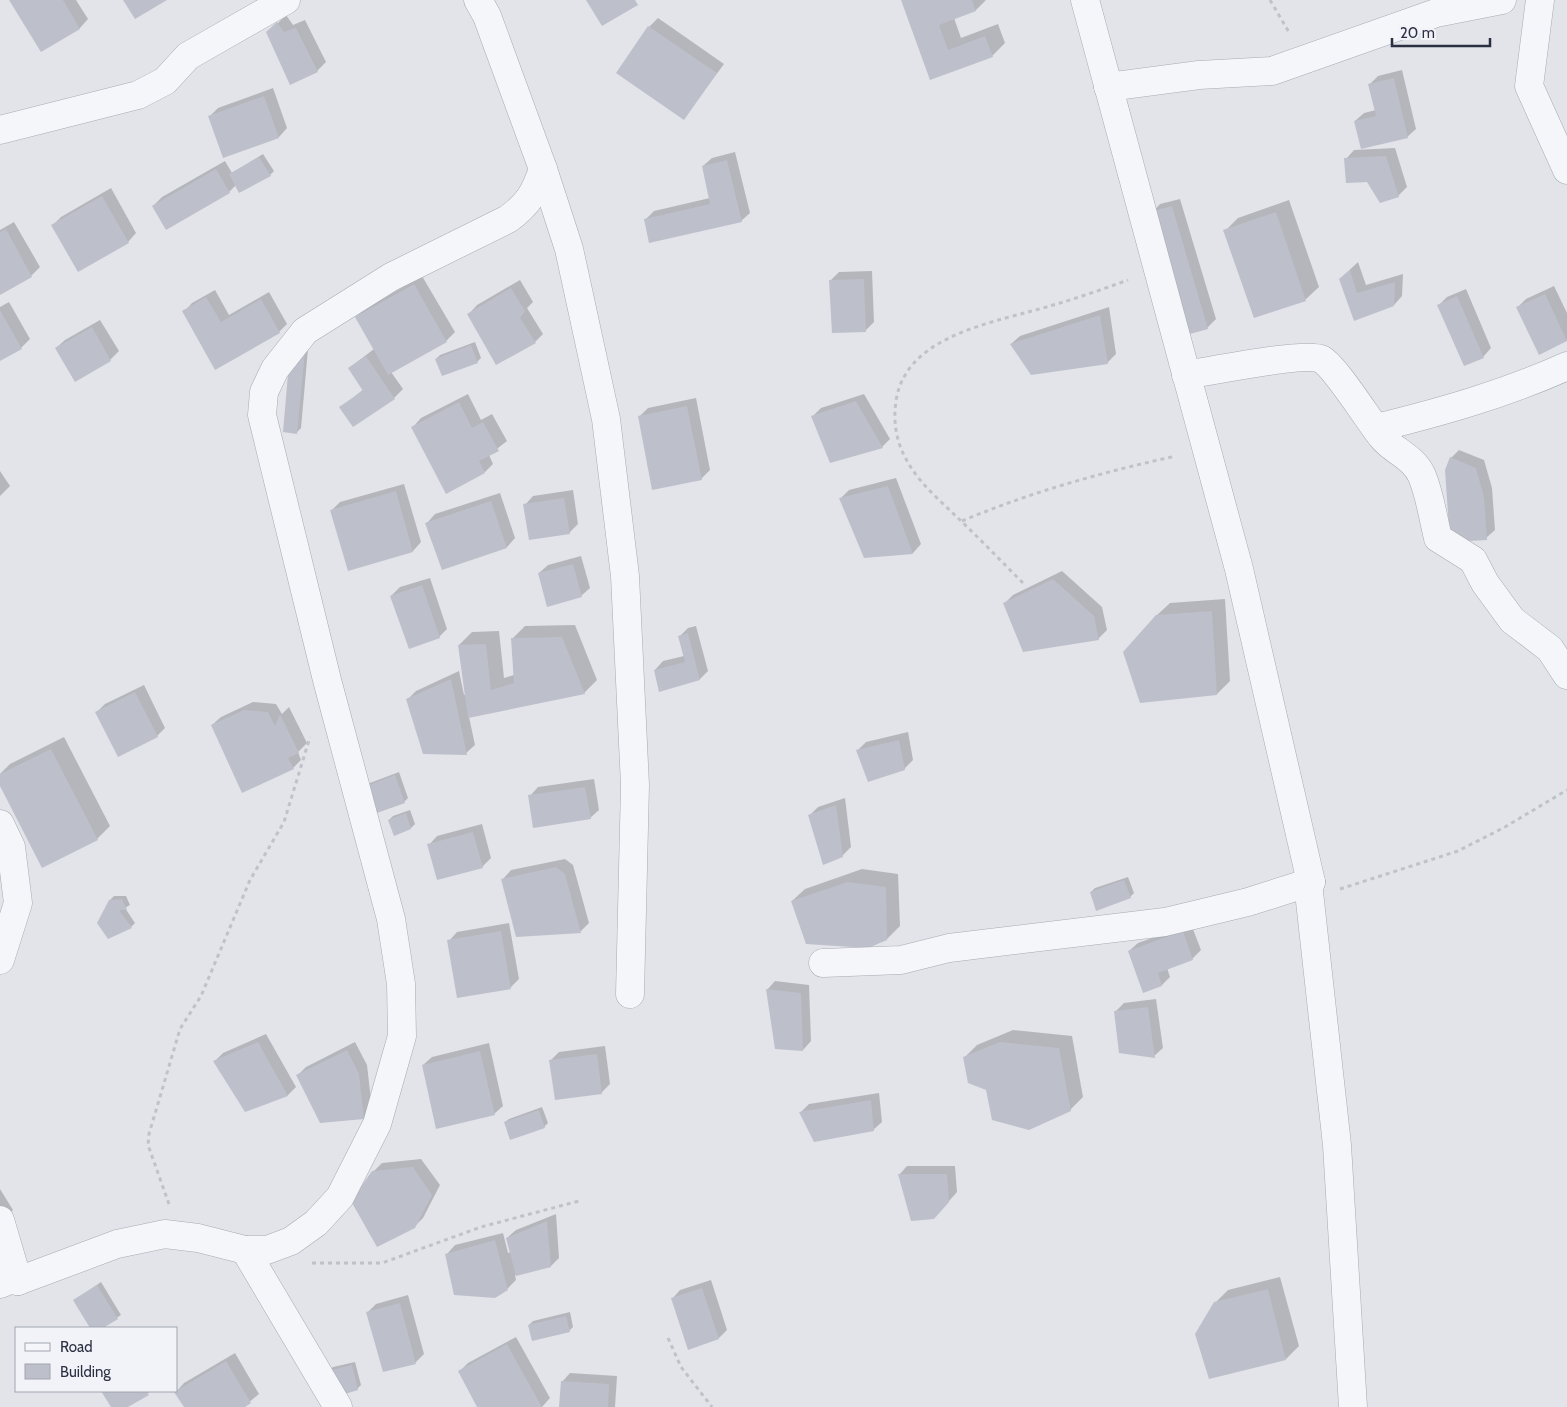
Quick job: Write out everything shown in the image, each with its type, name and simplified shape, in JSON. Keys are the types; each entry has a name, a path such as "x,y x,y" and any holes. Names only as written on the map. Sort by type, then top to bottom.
{"street":[{"path":"0,130 138,96 165,81 188,56 286,0"},
{"path":"478,0 487,16 543,168 569,249 606,419 625,576 635,785 630,994"},
{"path":"1085,0 1239,569 1310,890 1337,1145 1353,1407"},
{"path":"1108,87 1199,75 1272,71 1436,13 1502,0"},
{"path":"1540,0 1528,86 1567,170"},
{"path":"0,1220 9,1283 116,1244 165,1234 198,1238 245,1250 267,1250 291,1241 316,1223 340,1197 377,1124 402,1036 401,984 391,919 327,680 262,416 264,392 275,369 305,331 392,277 508,219 520,210 535,193 543,168"},
{"path":"1186,375 1293,358 1313,357 1322,360 1340,378 1383,439 1406,455 1422,474 1438,538 1473,560 1485,583 1512,620 1550,650 1567,675"},
{"path":"1376,428 1436,413 1525,385 1567,366"},
{"path":"0,824 12,847 18,902 0,960"},
{"path":"823,964 901,960 949,948 1165,922 1248,902 1310,890"},
{"path":"245,1250 338,1407"}],"path":[{"path":"1022,582 926,486 906,460 896,437 894,412 898,385 909,368 923,353 970,328 1053,305 1157,270"},
{"path":"962,521 1001,505 1096,474 1206,449"},
{"path":"165,1234 169,1206 148,1145 149,1134 180,1029 201,996 250,880 284,822 312,729"},
{"path":"1310,890 1364,883 1458,851 1505,827 1567,790"},
{"path":"310,1263 326,1265 382,1263 480,1227 579,1201"},
{"path":"668,1338 681,1367 712,1407"}],"building":[{"path":"9,0 63,0 80,29 41,52"},
{"path":"123,0 167,0 135,19"},
{"path":"586,0 635,0 638,5 602,26"},
{"path":"901,0 972,0 976,11 939,25 948,50 985,36 993,57 930,80"},
{"path":"277,22 284,32 296,28 318,72 290,85 266,32"},
{"path":"648,26 717,73 684,120 616,73"},
{"path":"1394,78 1408,138 1361,149 1354,121 1376,116 1368,84"},
{"path":"264,96 279,138 223,158 208,116"},
{"path":"1386,156 1399,197 1380,203 1367,182 1346,183 1344,158"},
{"path":"259,157 271,176 239,193 229,174"},
{"path":"727,160 742,222 649,243 644,219 710,204 702,166"},
{"path":"216,169 230,193 166,230 152,206"},
{"path":"102,196 129,243 78,272 51,225"},
{"path":"1172,206 1208,329 1186,335 1150,212"},
{"path":"1276,212 1306,301 1254,318 1223,230"},
{"path":"6,229 32,277 0,295 0,232"},
{"path":"1350,270 1357,293 1395,282 1394,306 1354,321 1339,279"},
{"path":"864,279 866,332 832,333 829,280"},
{"path":"414,284 447,342 388,375 355,317"},
{"path":"511,288 525,311 520,318 536,343 496,365 467,314"},
{"path":"1545,294 1567,341 1539,355 1516,307"},
{"path":"1457,296 1484,358 1464,366 1437,305"},
{"path":"206,297 221,322 261,299 280,333 215,370 182,311"},
{"path":"0,310 22,349 0,361"},
{"path":"1100,315 1108,364 1031,375 1010,344"},
{"path":"92,327 111,361 75,382 55,348"},
{"path":"471,345 478,363 442,376 435,359"},
{"path":"290,351 305,352 297,434 283,432"},
{"path":"366,356 395,399 353,427 339,407 363,391 348,368"},
{"path":"856,401 883,448 830,463 811,416"},
{"path":"459,402 472,428 483,422 499,451 479,461 485,473 446,494 411,427"},
{"path":"687,406 702,480 652,490 638,416"},
{"path":"1450,457 1476,468 1484,497 1487,540 1450,542 1445,470"},
{"path":"888,486 913,554 864,558 839,498"},
{"path":"396,491 413,552 348,571 330,510"},
{"path":"564,498 570,534 529,540 523,504"},
{"path":"491,501 507,548 442,570 425,523"},
{"path":"573,564 582,597 547,607 538,573"},
{"path":"1053,579 1094,616 1099,640 1023,652 1003,603"},
{"path":"422,585 440,638 409,649 390,596"},
{"path":"1212,611 1217,695 1140,703 1123,652 1156,615"},
{"path":"688,633 700,680 659,692 654,670 685,662 678,636"},
{"path":"562,637 585,694 468,718 458,645 486,644 491,690 514,683 511,638"},
{"path":"451,679 467,755 423,754 406,699"},
{"path":"135,692 158,737 118,757 95,712"},
{"path":"244,710 268,712 275,726 280,714 299,753 288,758 294,769 242,793 211,725"},
{"path":"899,740 905,770 868,782 856,750"},
{"path":"51,749 98,840 42,868 0,786 0,774"},
{"path":"395,775 405,803 374,814 364,787"},
{"path":"585,787 591,819 533,828 528,795"},
{"path":"836,805 843,857 823,865 808,815"},
{"path":"406,813 411,829 394,836 388,820"},
{"path":"473,832 483,868 437,880 427,844"},
{"path":"556,867 565,874 581,933 516,937 501,879"},
{"path":"1124,880 1131,898 1096,911 1090,892"},
{"path":"848,882 886,887 887,940 868,948 806,944 791,901"},
{"path":"122,899 127,910 119,910 132,928 108,939 97,923 109,900"},
{"path":"501,931 511,989 457,998 447,940"},
{"path":"1183,931 1193,960 1158,973 1162,986 1143,993 1128,951"},
{"path":"766,989 801,993 803,1051 775,1049"},
{"path":"1148,1007 1155,1058 1119,1053 1114,1011"},
{"path":"258,1042 288,1096 245,1112 213,1061"},
{"path":"1000,1042 1059,1048 1071,1111 1029,1130 992,1120 986,1090 968,1083 963,1057"},
{"path":"347,1050 359,1074 364,1119 320,1123 296,1075"},
{"path":"480,1051 495,1115 436,1129 422,1065"},
{"path":"597,1054 602,1094 555,1100 549,1060"},
{"path":"871,1100 874,1131 814,1142 799,1112"},
{"path":"539,1110 545,1128 510,1140 504,1122"},
{"path":"413,1167 432,1195 415,1228 377,1247 351,1201 372,1171"},
{"path":"898,1174 947,1174 949,1202 934,1219 911,1221"},
{"path":"547,1221 551,1267 516,1276 506,1238"},
{"path":"495,1240 508,1290 495,1298 454,1295 445,1254"},
{"path":"97,1285 118,1319 105,1327 89,1327 73,1300"},
{"path":"702,1288 719,1339 688,1350 671,1298"},
{"path":"1268,1289 1286,1360 1209,1379 1195,1334 1214,1302"},
{"path":"400,1303 416,1364 383,1372 366,1312"},
{"path":"566,1316 570,1332 532,1341 528,1325"},
{"path":"507,1344 542,1407 477,1407 458,1371"},
{"path":"226,1361 251,1403 245,1407 184,1407 174,1392 178,1392 178,1390"},
{"path":"352,1365 358,1390 345,1394 328,1371"},
{"path":"561,1381 609,1384 608,1407 559,1407"},
{"path":"102,1392 147,1392 149,1395 128,1407 111,1407"}]}
